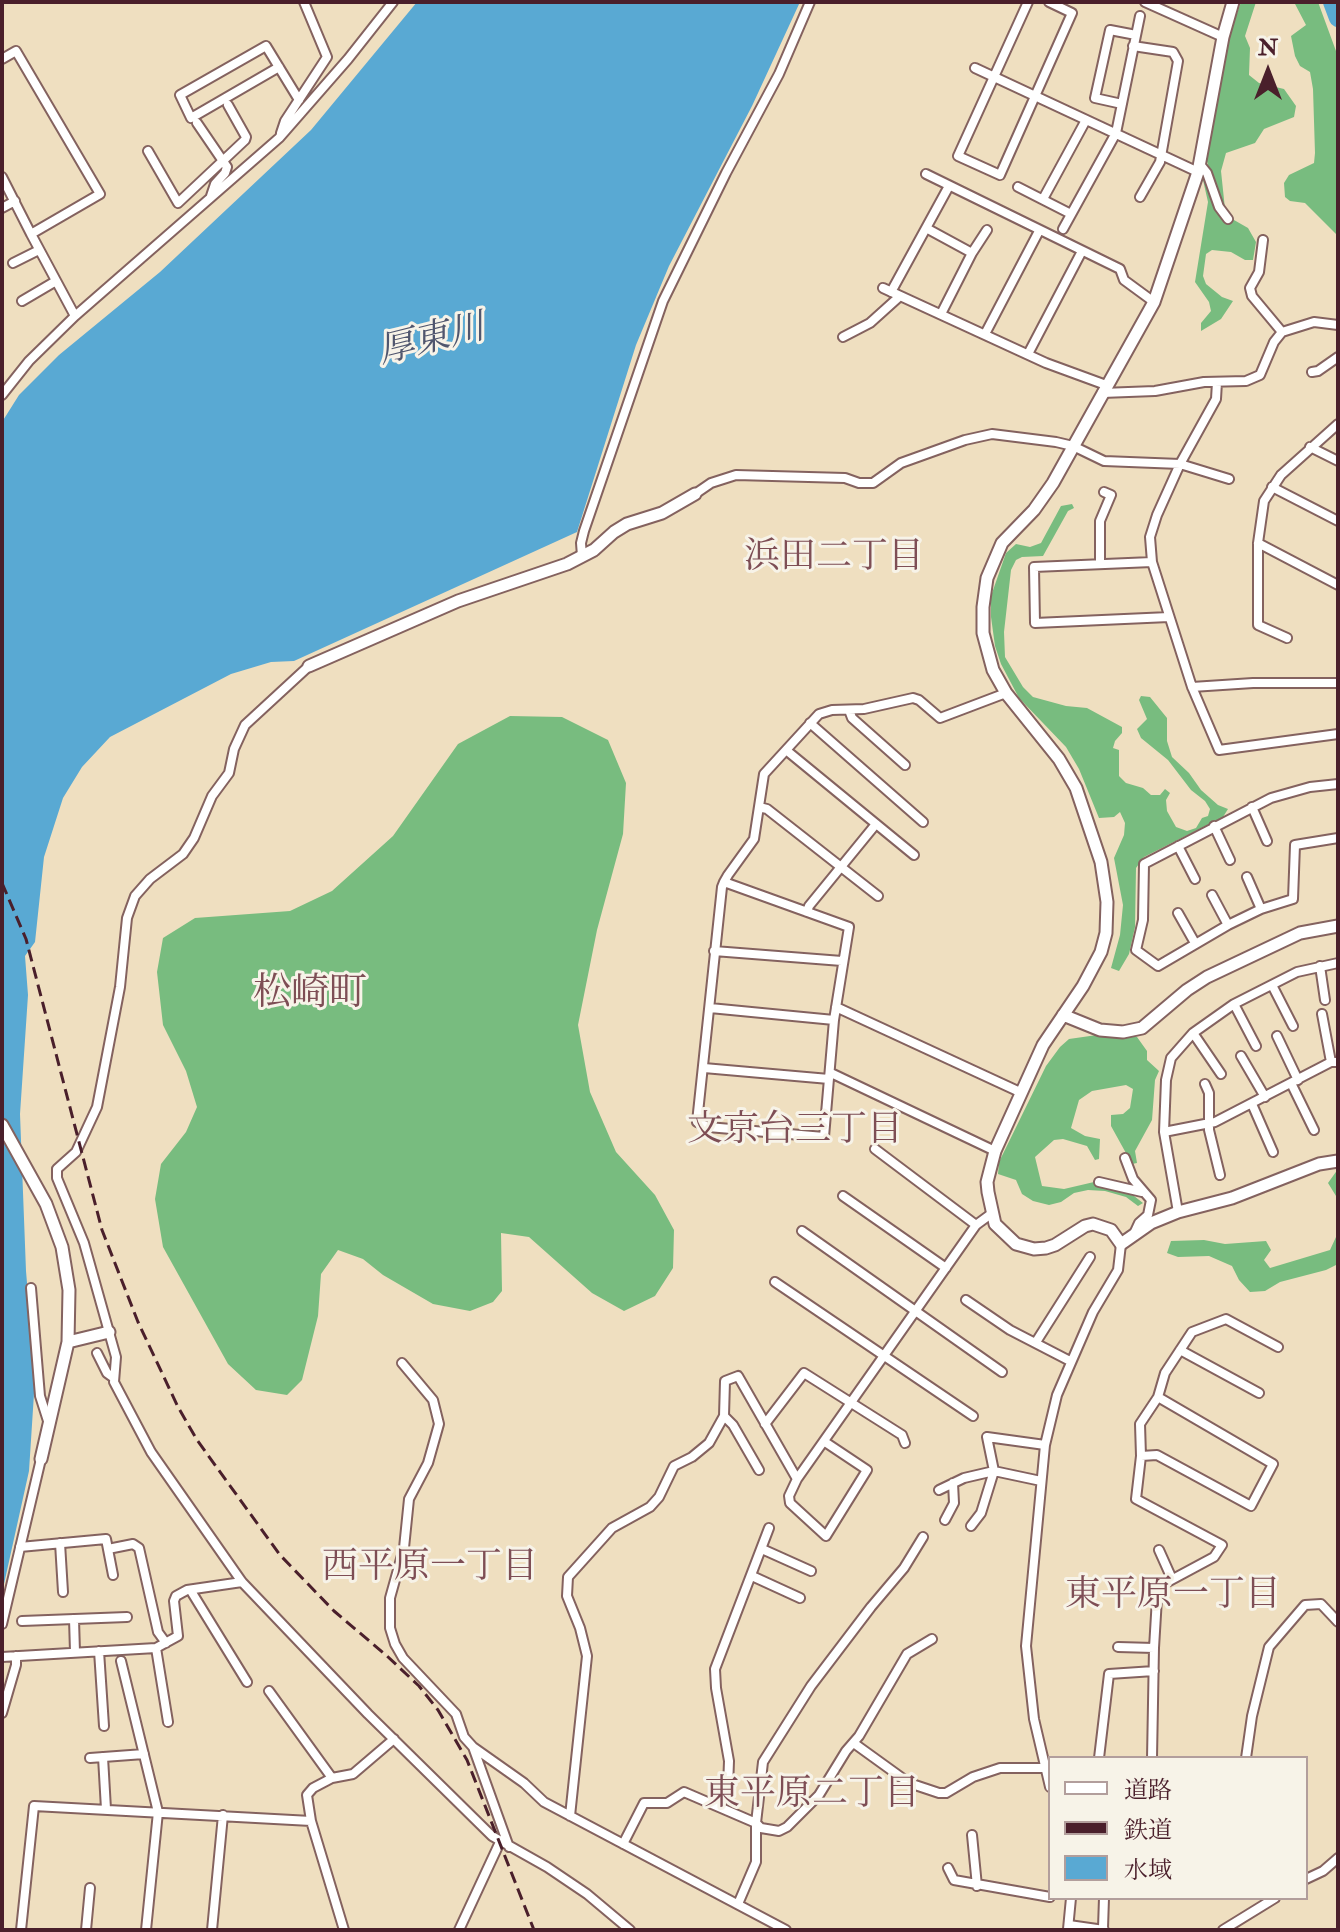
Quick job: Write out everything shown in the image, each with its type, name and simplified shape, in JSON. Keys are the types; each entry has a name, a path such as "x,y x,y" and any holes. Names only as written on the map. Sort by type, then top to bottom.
{"street":[{"path":"279,138 285,121 327,57 304,2"},
{"path":"2,395 29,361 75,316 279,138 393,2"},
{"path":"582,556 584,531 663,301 779,74 810,2"},
{"path":"1028,2 958,156 1000,175 1072,13 1049,2"},
{"path":"1145,2 1223,37"},
{"path":"1048,1777 1034,1719 1026,1646 1045,1445 1057,1395 1093,1312 1118,1270 1121,1244 1111,1230 1093,1224 1055,1245 1026,1248 1016,1244 1001,1232 991,1214 987,1182 995,1151 1043,1045 1083,986 1101,952 1106,933 1107,888 1082,804 1067,771 1006,693 993,670 983,633 983,607 987,578 1002,543 1046,494 1154,302 1199,168 1223,37 1233,2"},
{"path":"1063,229 1116,133 1140,16"},
{"path":"1122,104 1095,98 1110,30 1136,35"},
{"path":"279,67 191,118 180,95 266,46 279,67 299,100"},
{"path":"1133,46 1173,52 1178,61 1160,162 1140,197"},
{"path":"2,59 16,51 100,194 31,234"},
{"path":"975,68 1160,154 1199,168 1207,173 1219,207 1228,219"},
{"path":"148,151 178,203 246,137 228,105"},
{"path":"1043,199 1086,120"},
{"path":"197,123 227,167 215,184 211,198"},
{"path":"926,174 1120,269 1124,280 1154,302"},
{"path":"2,177 75,316"},
{"path":"843,337 870,323 891,292 949,186"},
{"path":"1018,187 1071,214"},
{"path":"2,208 15,201"},
{"path":"926,228 972,253"},
{"path":"941,314 987,230"},
{"path":"985,334 1039,231"},
{"path":"1263,240 1259,272 1250,288 1252,296 1282,332"},
{"path":"13,263 39,250"},
{"path":"1028,354 1082,251"},
{"path":"22,301 56,281"},
{"path":"891,292 1104,389 1155,391 1196,383 1241,382 1260,375 1274,342 1282,332 1314,322 1338,325"},
{"path":"1312,372 1338,357"},
{"path":"1217,382 1216,399 1180,464 1153,526 1150,549 1192,687 1219,750 1338,734"},
{"path":"1287,638 1258,625 1258,543 1264,501 1281,475 1338,424"},
{"path":"630,1930 587,1894 547,1867 500,1842 394,1739 242,1582 151,1452 121,1398 114,1378 116,1357 84,1243 57,1178 57,1169 76,1152 97,1107 120,987 130,907 141,888 183,854 194,838 212,796 229,773 234,749 245,725 309,666 435,611 567,564 627,524 662,513 711,483 736,475 845,478 859,483 873,483 901,463 965,440 992,434 1073,446 1104,461 1180,464 1229,479"},
{"path":"1310,447 1338,461"},
{"path":"1272,487 1338,521"},
{"path":"1100,564 1100,521 1111,495 1104,492"},
{"path":"1258,543 1338,585"},
{"path":"1152,562 1034,567 1035,623 1169,617"},
{"path":"1192,687 1338,683"},
{"path":"724,882 849,927 834,1020 824,1137 708,1127 697,1122 724,882 754,839 764,774 819,714 895,704 913,698 940,718 1006,693"},
{"path":"849,710 852,718 905,765"},
{"path":"810,723 923,822"},
{"path":"786,750 914,855"},
{"path":"1338,784 1271,798 1144,864 1143,920 1136,950 1158,966 1228,925 1261,909 1293,899 1295,845 1338,838"},
{"path":"759,807 767,809 878,896"},
{"path":"1252,807 1267,841"},
{"path":"807,912 876,824"},
{"path":"1214,826 1230,860"},
{"path":"1178,846 1195,879"},
{"path":"1247,877 1261,909"},
{"path":"1212,895 1228,925"},
{"path":"1178,913 1195,943"},
{"path":"1063,1015 1090,1027 1112,1032 1142,1028 1207,977 1300,933 1338,926"},
{"path":"714,951 842,961"},
{"path":"1178,1212 1164,1132 1166,1080 1171,1058 1193,1033 1234,1004 1297,972 1338,963"},
{"path":"1320,966 1325,1000"},
{"path":"1272,985 1293,1026"},
{"path":"1234,1004 1256,1046"},
{"path":"836,1007 1022,1093"},
{"path":"710,1008 834,1020"},
{"path":"1164,1132 1209,1125 1334,1062 1322,1014"},
{"path":"1193,1033 1221,1074"},
{"path":"1277,1036 1314,1130"},
{"path":"1241,1056 1265,1097"},
{"path":"704,1068 830,1076 995,1151"},
{"path":"1205,1084 1209,1093 1209,1125 1220,1175"},
{"path":"1252,1104 1273,1152"},
{"path":"2,1125 46,1204 62,1247 69,1290 68,1342 2,1624"},
{"path":"875,1149 976,1225"},
{"path":"1125,1158 1142,1192 1151,1200 1148,1215 1139,1223 1133,1237"},
{"path":"1121,1244 1151,1223 1178,1212 1232,1198 1319,1164 1338,1161"},
{"path":"1099,1182 1142,1192"},
{"path":"843,1196 946,1268"},
{"path":"825,1442 867,1470 826,1536 790,1503 789,1496 797,1479 976,1225 991,1214"},
{"path":"802,1231 1002,1372"},
{"path":"1036,1342 1090,1257"},
{"path":"775,1282 973,1416"},
{"path":"31,1288 40,1396 48,1421"},
{"path":"966,1300 1010,1330 1070,1361"},
{"path":"1152,1756 1154,1648 1160,1586 1214,1557 1222,1545 1136,1499 1141,1456 1140,1424 1158,1397 1165,1373 1192,1332 1226,1319 1278,1347"},
{"path":"68,1342 109,1332"},
{"path":"1180,1350 1259,1393"},
{"path":"97,1353 107,1373 114,1378"},
{"path":"402,1363 433,1400 439,1424 428,1463 409,1499 404,1548 390,1598 390,1628 403,1658 456,1714 464,1737 473,1747 524,1783 544,1802 786,1930"},
{"path":"765,1424 804,1373 902,1435 905,1443"},
{"path":"570,1816 587,1656 567,1596 568,1577 612,1528 650,1507 659,1497 674,1466 709,1443 724,1416 725,1381 738,1376 797,1479"},
{"path":"1141,1456 1157,1455 1251,1506 1273,1464 1158,1397"},
{"path":"724,1416 733,1425 759,1470"},
{"path":"971,1526 981,1513 994,1471 987,1437 1045,1445"},
{"path":"939,1490 964,1478 994,1471 1041,1481"},
{"path":"945,1520 954,1503 953,1483"},
{"path":"720,1807 728,1788 729,1761 715,1669 769,1528"},
{"path":"738,1904 756,1862 756,1823 763,1762 811,1686 904,1568 923,1537"},
{"path":"20,1547 106,1539 113,1575"},
{"path":"60,1543 63,1592"},
{"path":"108,1549 133,1544 139,1548 158,1632 166,1643"},
{"path":"762,1549 811,1571"},
{"path":"1159,1550 1172,1579"},
{"path":"752,1576 800,1598"},
{"path":"2,1657 156,1648 178,1636 176,1596 242,1582"},
{"path":"191,1591 247,1682"},
{"path":"1246,1756 1252,1716 1269,1647 1305,1605 1321,1604 1338,1622"},
{"path":"22,1621 127,1617"},
{"path":"74,1619 75,1652"},
{"path":"623,1844 644,1803 667,1803 684,1792 770,1831 787,1827 819,1795 846,1751 855,1744 907,1654 932,1639"},
{"path":"1118,1647 1154,1648"},
{"path":"156,1648 168,1722"},
{"path":"99,1651 104,1726"},
{"path":"2,1713 16,1656"},
{"path":"121,1661 158,1812 146,1930"},
{"path":"1099,1756 1109,1674 1154,1671"},
{"path":"269,1691 332,1778"},
{"path":"344,1930 311,1821 307,1795 313,1788 332,1778 353,1774 394,1739"},
{"path":"855,1744 909,1783 939,1793 946,1793 973,1777 1000,1768 1046,1768"},
{"path":"473,1747 509,1847"},
{"path":"90,1758 144,1754"},
{"path":"103,1757 106,1809"},
{"path":"21,1930 34,1806 311,1821"},
{"path":"212,1930 223,1815"},
{"path":"972,1835 977,1886"},
{"path":"459,1930 500,1842"},
{"path":"1308,1878 1323,1871 1338,1858"},
{"path":"948,1868 954,1880 1048,1897"},
{"path":"86,1930 90,1888"},
{"path":"1071,1900 1069,1927 1104,1929 1104,1900"},
{"path":"1228,1929 1272,1900"}],"green space":[{"path":"1241,2 1256,2 1245,36 1250,48 1249,75 1259,83 1284,89 1296,106 1294,117 1264,129 1255,143 1226,153 1221,171 1225,209 1234,220 1248,228 1256,242 1253,260 1245,260 1231,252 1212,250 1206,254 1203,276 1206,284 1222,297 1233,301 1221,319 1201,331 1201,323 1211,311 1209,302 1195,282 1208,202 1203,180 1210,171 1205,155 1227,42"},
{"path":"1294,2 1318,2 1336,51 1338,236 1305,203 1285,197 1284,183 1289,175 1314,163 1315,153 1310,72 1300,66 1291,36 1306,25"},
{"path":"1072,504 1074,508 1068,511 1043,556 1022,557 1016,560 1011,570 1004,632 1005,657 1023,687 1033,697 1087,708 1122,727 1113,748 1119,750 1119,776 1126,783 1143,788 1151,795 1160,795 1165,789 1170,793 1166,800 1167,811 1176,827 1187,831 1196,828 1202,818 1208,816 1210,809 1168,760 1141,738 1137,729 1147,719 1139,700 1141,696 1150,697 1167,718 1167,741 1172,757 1201,790 1218,805 1228,809 1223,817 1144,857 1136,868 1135,927 1129,954 1119,971 1111,968 1120,935 1123,905 1114,858 1124,835 1125,823 1120,812 1114,817 1099,818 1079,769 1066,747 1019,698 1001,664 991,617 991,596 1006,553 1016,544 1030,547 1041,543 1061,506"},
{"path":"510,716 562,717 608,740 626,783 623,834 597,930 578,1025 590,1092 616,1152 655,1195 674,1230 673,1268 655,1296 624,1311 592,1293 529,1237 501,1233 502,1291 493,1302 470,1311 433,1304 383,1275 363,1259 338,1250 321,1274 318,1316 302,1380 287,1395 256,1390 228,1364 163,1247 155,1199 161,1164 186,1132 197,1107 186,1071 163,1025 157,972 163,938 195,918 290,911 332,891 393,836 458,744"},
{"path":"1097,1035 1137,1037 1147,1051 1147,1060 1159,1071 1155,1080 1152,1120 1135,1151 1137,1163 1132,1164 1111,1126 1111,1115 1123,1114 1130,1108 1133,1089 1126,1085 1092,1091 1079,1100 1071,1128 1085,1136 1100,1139 1099,1159 1095,1160 1087,1146 1063,1139 1054,1140 1035,1157 1042,1186 1064,1189 1094,1182 1134,1196 1143,1203 1138,1206 1126,1197 1088,1190 1049,1205 1033,1201 1022,1194 1016,1180 998,1174 999,1162 1046,1066 1060,1047 1069,1039"},
{"path":"1338,1169 1338,1264 1326,1270 1280,1282 1265,1291 1250,1292 1232,1266 1209,1256 1178,1257 1167,1253 1171,1241 1204,1240 1225,1244 1266,1241 1271,1250 1264,1260 1270,1268 1330,1250 1336,1237 1336,1196 1328,1183"}],"water":[{"name":"厚東川","path":"417,2 800,2 752,106 669,266 636,345 577,532 294,661 271,662 231,674 110,737 82,767 63,798 44,857 35,942 25,956 28,995 20,1114 26,1271 35,1378 29,1471 2,1593 2,422 19,395 59,355 160,272 311,130"}],"waterway":[{"path":"1332,2 1338,18"}],"railway":[{"path":"2,883 26,939 102,1230 138,1322 178,1407 197,1440 280,1555 334,1611 419,1686 438,1710 467,1760 534,1930"}],"district":[{"name":"浜田二丁目","path":"834,559"},
{"name":"松崎町","path":"310,996"},
{"name":"文京台三丁目","path":"795,1132"},
{"name":"西平原一丁目","path":"430,1569"},
{"name":"東平原一丁目","path":"1173,1597"},
{"name":"東平原二丁目","path":"812,1796"}]}
